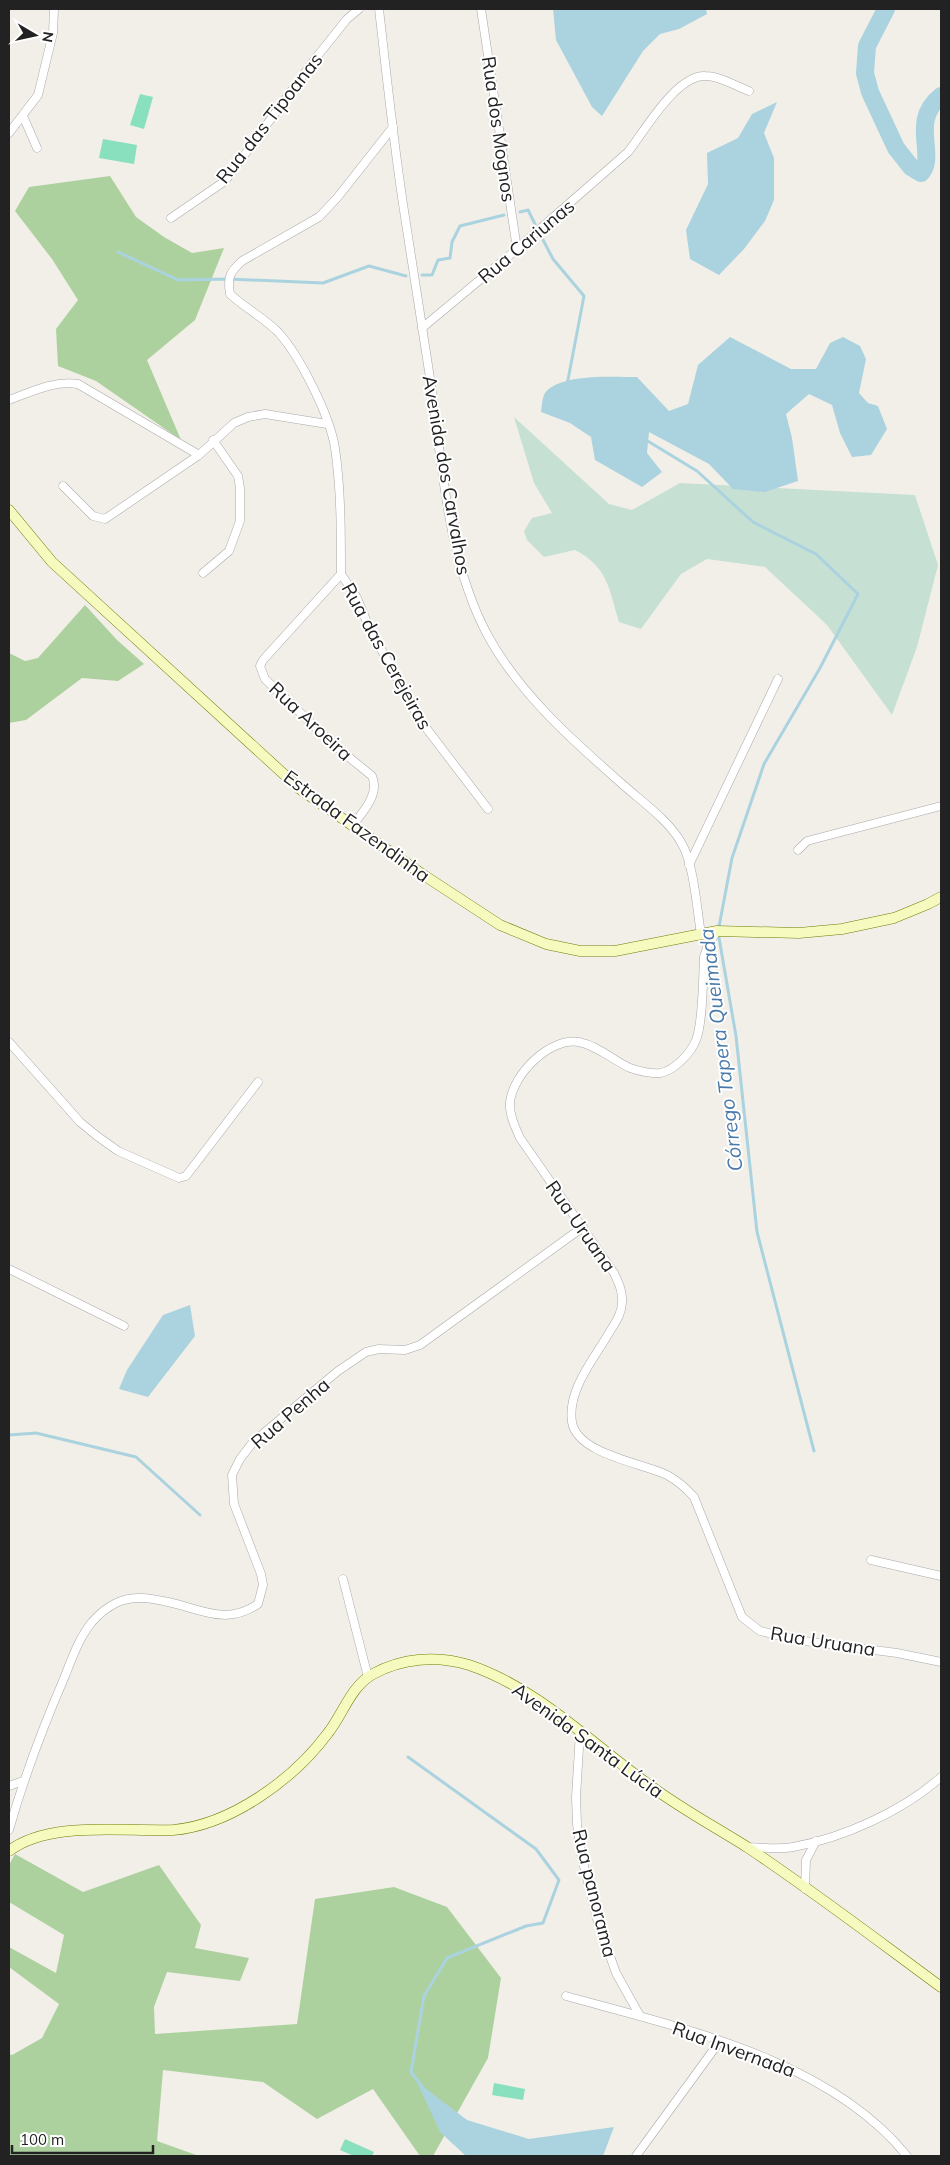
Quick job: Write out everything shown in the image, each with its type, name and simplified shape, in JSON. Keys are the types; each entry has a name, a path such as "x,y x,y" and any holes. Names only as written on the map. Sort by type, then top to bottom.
{"street":[{"path":"9,133 38,95 53,33 54,9"},
{"name":"Rua das Tipoanas","path":"171,218 225,181 315,59 347,20 359,9"},
{"name":"Avenida dos Carvalhos","path":"378,9 393,127 447,496 458,558 470,596 489,637 518,679 550,717 672,829 684,846 690,866 701,934"},
{"name":"Rua dos Mognos","path":"480,9 517,249"},
{"name":"Rua Cariunas","path":"422,328 517,249 628,152 643,135 655,113 689,81 704,75 721,79 749,91"},
{"path":"23,116 37,148"},
{"path":"341,574 338,480 334,446 327,424 308,377 291,349 277,332 230,294 228,282 233,269 242,261 319,217 337,198 393,127"},
{"path":"9,400 56,384 66,382 78,384 199,455"},
{"path":"63,486 93,516 105,518 199,455 213,440 234,423 248,417 265,414 327,424"},
{"path":"203,573 229,551 240,521 238,476 213,440"},
{"name":"Estrada Fazendinha","path":"9,510 59,568 300,789 500,925 546,944 580,951 615,951 701,934"},
{"name":"Rua das Cerejeiras","path":"341,574 357,598 369,627 420,720 488,809"},
{"name":"Rua Aroeira","path":"341,574 263,660 260,666 266,679 272,686 334,745 372,776 375,790 368,806 352,826"},
{"path":"690,866 778,679"},
{"path":"798,850 807,841 941,806"},
{"path":"701,934 721,931 800,934 842,929 894,918 941,897"},
{"name":"Rua Uruana","path":"721,931 708,945 704,956 696,1040 688,1053 674,1066 662,1073 647,1073 630,1068 592,1047 578,1042 563,1042 549,1047 527,1068 516,1084 510,1102 512,1119 520,1138 614,1273 620,1288 622,1302 619,1317 581,1381 572,1402 572,1424 581,1440 594,1448 668,1476 683,1485 694,1497 742,1617 760,1631 787,1639 897,1653 941,1662"},
{"path":"9,1042 80,1122 97,1136 118,1151 179,1178 186,1176 258,1082"},
{"name":"Rua Penha","path":"9,1830 23,1781 78,1644 92,1622 116,1603 138,1597 171,1603 212,1615 227,1616 243,1613 258,1604 263,1585 261,1574 234,1504 232,1491 232,1476 240,1460 253,1442 338,1371 366,1352 380,1349 405,1350 420,1345 583,1227"},
{"path":"9,1269 124,1326"},
{"path":"871,1560 941,1576"},
{"path":"343,1579 368,1677"},
{"name":"Avenida Santa Lúcia","path":"9,1851 30,1840 58,1832 182,1829 208,1823 273,1786 306,1758 329,1732 357,1688 368,1677 387,1668 420,1659 440,1659 460,1663 508,1683 536,1700 653,1788 746,1847 941,1987"},
{"name":"Rua panorama","path":"580,1732 576,1797 581,1854 598,1918 616,1972 640,2016"},
{"path":"746,1847 791,1847 816,1841 876,1819 919,1794 941,1777"},
{"path":"9,1786 23,1781"},
{"path":"806,1889 806,1860 809,1851 816,1841"},
{"name":"Rua Invernada","path":"566,1996 640,2016 770,2059 813,2080 883,2129 907,2156"},
{"path":"636,2156 720,2041"}],"green space":[{"path":"140,94 153,97 144,129 130,125"},
{"path":"103,139 137,145 134,164 99,158"},
{"path":"110,176 136,217 164,237 192,253 224,248 195,320 147,360 181,440 96,381 58,366 56,329 78,300 52,259 15,211 29,187"},
{"path":"514,417 609,504 632,510 680,483 915,495 938,565 917,647 892,715 827,625 765,567 707,559 681,574 641,629 619,622 606,580 594,564 575,550 544,557 527,540 524,531 532,518 552,513 534,483"},
{"path":"85,605 117,640 144,664 118,681 82,678 26,720 9,723 9,653 25,661 38,658"},
{"path":"15,1854 83,1892 159,1865 201,1925 195,1948 249,1958 240,1981 167,1972 154,2007 155,2034 297,2024 315,1899 394,1887 447,1907 501,1978 488,2058 433,2156 420,2156 373,2089 317,2119 263,2082 163,2070 157,2141 199,2156 9,2156 9,2054 12,2055 42,2038 59,2004 9,1967 9,1947 56,1973 64,1935 9,1902 9,1865"},
{"path":"494,2083 525,2089 523,2100 492,2095"},
{"path":"345,2139 374,2152 372,2156 354,2156 340,2150"}],"water":[{"path":"553,9 706,9 707,14 679,29 660,34 643,51 602,116 592,107 556,40"},
{"path":"777,102 764,133 774,158 774,200 765,221 744,249 719,275 690,259 686,230 708,184 707,153 738,138 752,114"},
{"path":"730,337 791,369 816,369 830,343 843,337 860,346 866,359 859,393 868,403 878,406 887,429 871,455 852,457 840,433 832,405 809,394 786,414 792,438 798,481 765,492 733,489 709,464 649,432 647,453 662,472 642,487 595,460 591,437 570,423 541,412 544,395 552,387 574,379 601,377 637,377 669,411 688,404 698,365"},
{"path":"190,1305 195,1336 148,1397 119,1389 127,1370 163,1315"},
{"path":"417,2082 467,2120 529,2139 614,2127 603,2156 466,2156 440,2132"}],"waterway":[{"path":"886,9 867,46 865,73 870,92 896,148 911,167 921,173 925,166 926,157 925,127 927,116 932,106 941,96"},
{"name":"Córrego Tapera Queimada","path":"520,212 528,210 535,224"},
{"name":"Córrego Tapera Queimada","path":"422,275 432,275 438,260 450,258 452,242 460,226 504,215"},
{"name":"Córrego Tapera Queimada","path":"542,238 553,259 584,296 567,385"},
{"name":"Córrego Tapera Queimada","path":"118,252 178,280 229,279 323,283 369,266 406,276"},
{"name":"Córrego Tapera Queimada","path":"646,440 697,471 753,522 816,554 858,594 820,668 764,764 732,858 718,932 736,1036 757,1232 814,1451"},
{"path":"9,1435 36,1433 136,1457 200,1515"},
{"path":"408,1757 536,1849 559,1880 543,1923 526,1926 447,1958 424,1996 411,2072 424,2089"}]}
